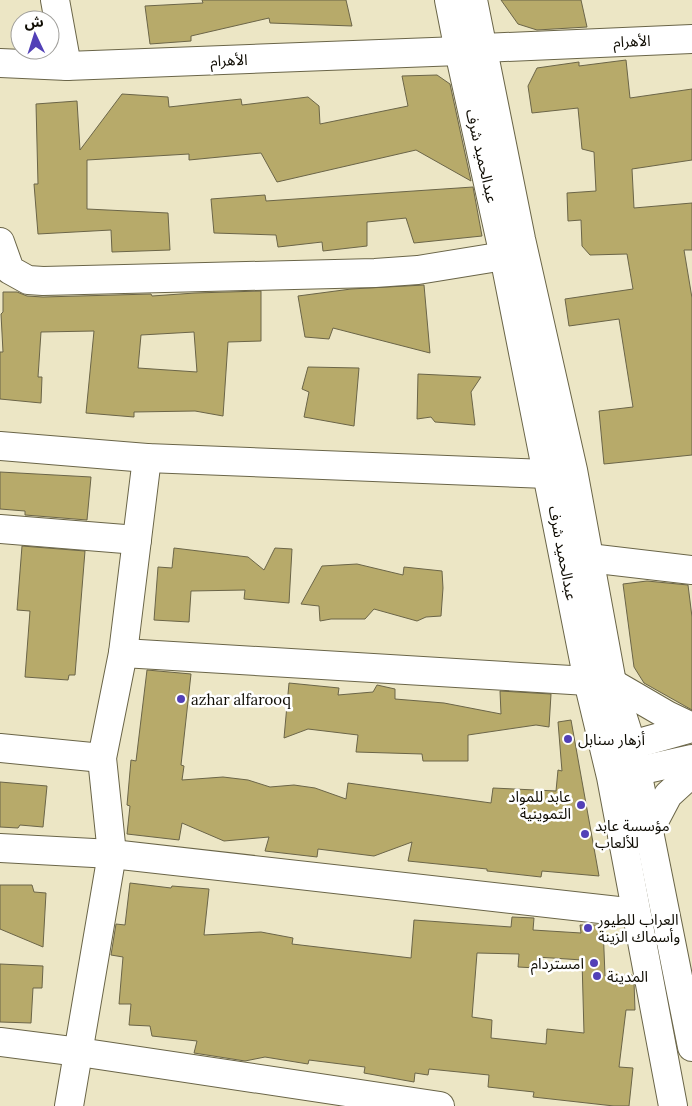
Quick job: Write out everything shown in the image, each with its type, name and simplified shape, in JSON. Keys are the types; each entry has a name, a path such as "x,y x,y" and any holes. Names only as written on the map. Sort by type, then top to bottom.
{"street":[{"path":"55,0 67,66"},
{"name":"عبدالحميد شرف","path":"449,0 471,49 521,239 560,472 600,682 634,758 692,1047"},
{"name":"عبدالحميد شرف","path":"473,0 471,49 504,256 560,472 590,558 608,765 673,1106"},
{"name":"الأهرام","path":"0,63 67,66 692,39"},
{"path":"0,242 10,270 28,280 43,281 375,273 418,270 504,256"},
{"path":"0,446 147,458 560,472"},
{"path":"69,1106 112,854 102,758 123,653 147,458"},
{"path":"0,529 137,540"},
{"path":"590,558 692,570"},
{"path":"123,653 600,682 692,727"},
{"path":"608,765 634,758 692,727"},
{"path":"0,748 102,758"},
{"path":"634,758 692,759"},
{"path":"649,831 668,795 692,773"},
{"path":"0,848 112,854 636,913"},
{"path":"0,1042 440,1106"}],"building":[{"path":"202,0 346,0 352,26 270,23 269,18 191,36 191,41 150,44 145,6 203,3"},
{"path":"501,0 581,0 587,27 537,30 518,24"},
{"path":"626,60 630,98 692,89 692,160 632,169 634,208 692,203 692,250 684,250 692,298 692,455 604,464 599,411 633,407 619,319 569,326 565,299 633,289 627,254 590,255 582,246 581,220 568,221 567,193 596,191 594,152 582,149 578,108 532,113 528,86 537,68 579,62 579,66"},
{"path":"437,75 450,84 471,181 416,150 277,182 261,153 189,160 189,154 87,160 87,209 168,213 170,250 112,252 111,230 38,234 34,184 38,184 36,104 77,101 80,150 122,94 168,97 169,107 241,99 242,105 308,97 319,106 320,124 408,106 402,76"},
{"path":"473,187 482,236 414,243 406,218 367,222 367,246 323,251 322,242 278,247 276,235 214,233 211,199 265,195 266,201"},
{"path":"424,285 430,353 333,328 329,339 305,337 298,296 351,289"},
{"path":"261,291 261,341 228,342 223,416 195,411 134,412 134,417 86,413 94,331 41,332 38,377 42,377 41,403 0,399 0,352 3,352 1,314 3,312 3,292 17,292 27,296 43,297 151,294 152,296","holes":["194,332 197,372 138,368 141,335"]},
{"path":"308,367 359,368 354,426 304,417 309,392 302,389"},
{"path":"418,374 481,377 471,392 475,425 435,422 431,417 417,419"},
{"path":"0,472 91,477 87,520 25,515 25,511 0,509"},
{"path":"22,546 85,551 75,675 69,675 68,680 25,677 30,611 17,610"},
{"path":"174,548 248,557 264,570 275,548 292,549 289,603 244,599 245,590 191,591 189,622 154,620 158,567 172,568"},
{"path":"357,564 403,575 404,567 442,571 441,616 426,617 417,621 374,609 365,619 331,619 320,621 319,606 301,604 322,566"},
{"path":"647,581 688,585 692,617 692,710 644,683 634,667 623,584"},
{"path":"147,670 191,674 181,765 184,766 182,780 223,777 248,780 270,787 294,785 315,788 346,799 348,783 491,803 493,788 556,791 558,770 562,771 558,722 571,720 599,876 542,871 541,877 408,861 412,842 374,856 318,849 317,857 265,851 269,837 224,841 182,823 179,840 127,834 130,806 127,805 131,760 136,761"},
{"path":"289,683 339,688 338,695 373,692 377,685 395,689 395,699 444,703 501,714 500,691 551,694 549,727 536,725 468,735 468,761 423,761 422,754 356,752 358,735 308,729 284,738"},
{"path":"0,782 47,786 43,827 20,825 18,828 0,827"},
{"path":"130,883 171,888 172,886 209,889 204,935 261,932 293,938 292,944 411,958 414,920 511,927 512,917 534,918 533,930 581,933 580,925 603,925 605,976 632,975 634,982 635,1010 626,1010 619,1067 633,1068 629,1106 533,1097 534,1092 488,1087 489,1075 429,1069 428,1075 415,1073 414,1082 364,1073 365,1067 309,1060 308,1064 265,1057 245,1061 194,1053 197,1041 152,1036 150,1026 129,1025 131,1004 119,1004 123,957 111,955 116,924 125,925","holes":["477,953 519,954 518,967 537,968 537,957 582,960 584,1033 547,1029 546,1044 491,1038 492,1020 472,1017"]},
{"path":"0,885 32,885 34,892 46,893 43,947 0,929"},
{"path":"0,964 43,966 42,988 33,988 31,1023 0,1022"}],"place":[{"name":"azhar alfarooq","path":"181,699"},
{"name":"أزهار سنابل","path":"568,739"},
{"name":"عابد للمواد التموينية","path":"581,805"},
{"name":"مؤسسة عابد للألعاب","path":"585,834"},
{"name":"العراب للطيور وأسماك الزينة","path":"588,928"},
{"name":"امستردام","path":"594,963"},
{"name":"المدينة","path":"597,976"}]}
